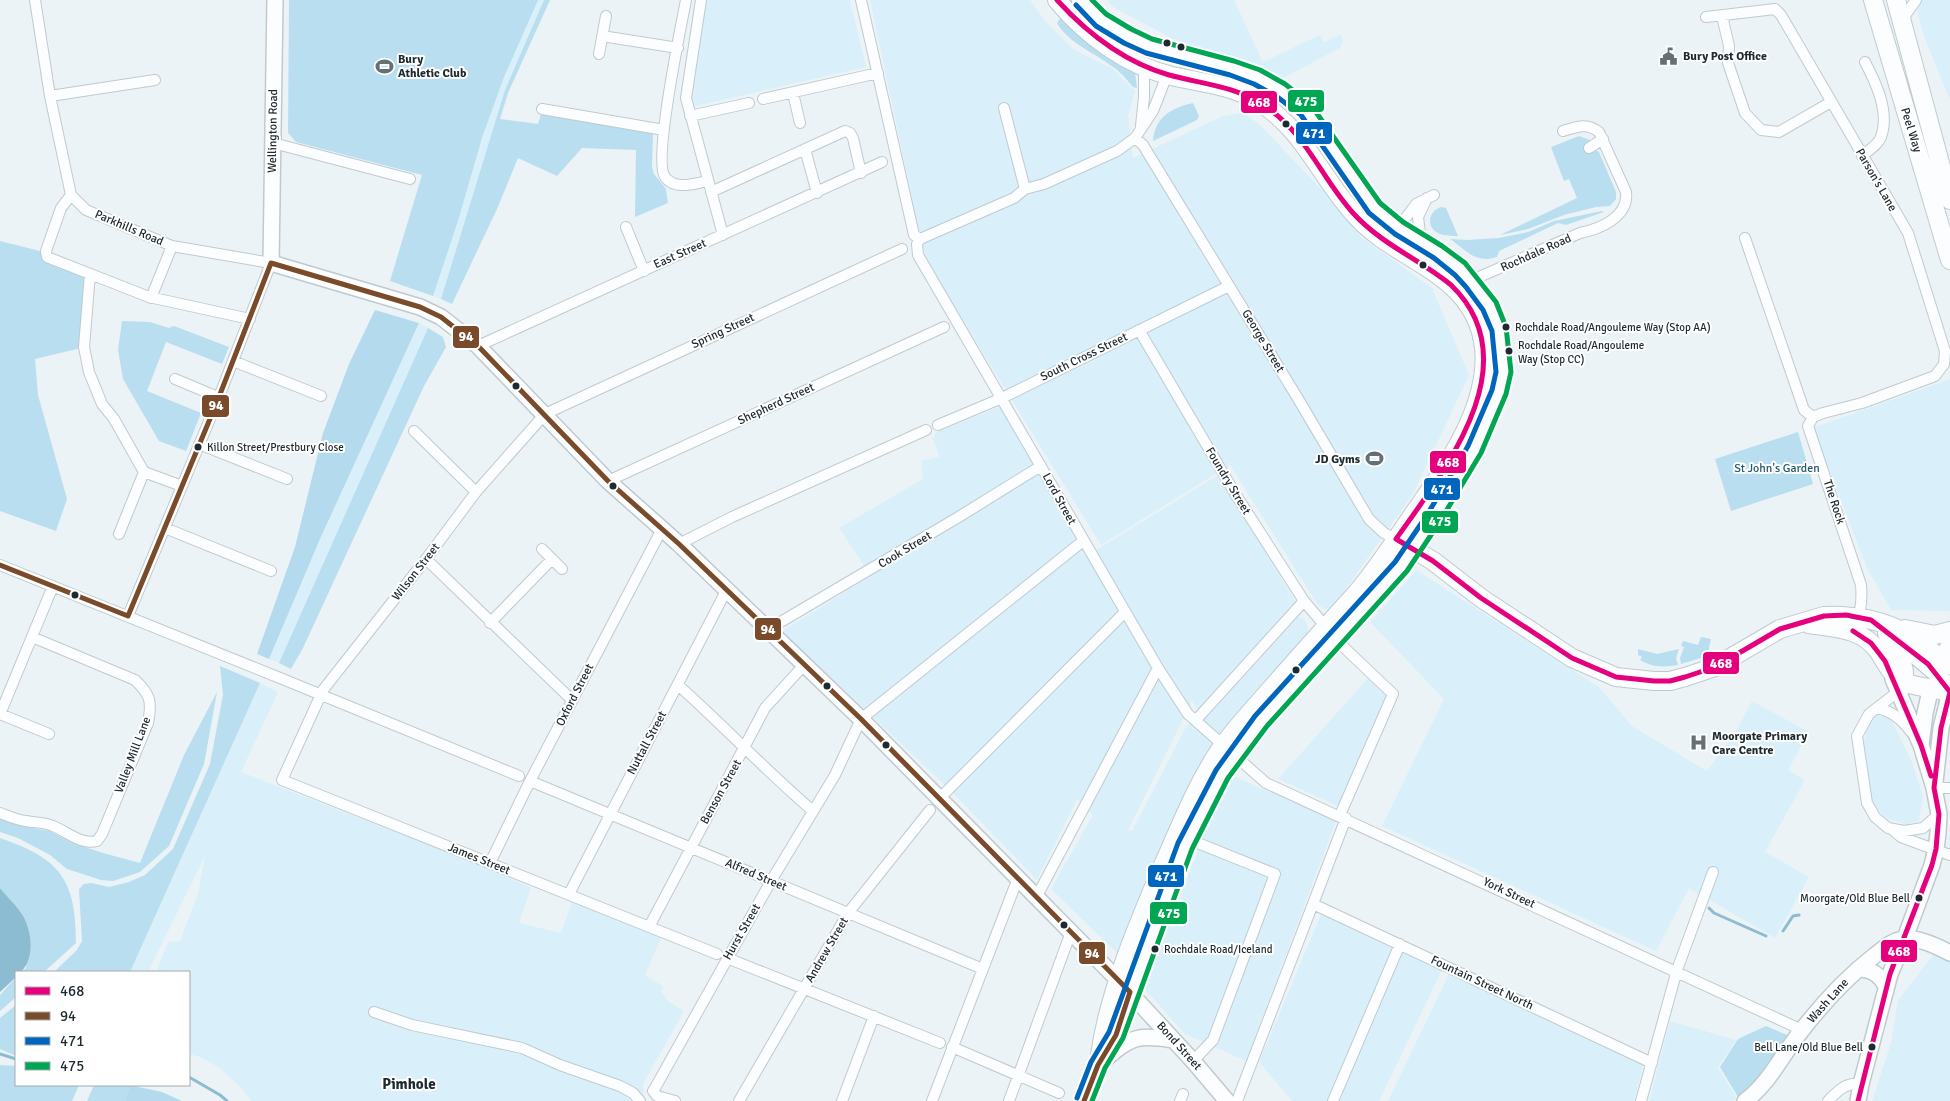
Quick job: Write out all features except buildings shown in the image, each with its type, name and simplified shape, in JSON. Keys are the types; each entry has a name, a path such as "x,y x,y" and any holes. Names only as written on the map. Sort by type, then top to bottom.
{"highway":[{"path":"1057,0 1073,19 1101,42 1120,54 1167,75 1231,88 1253,98 1270,109 1291,127 1310,151 1331,184 1358,218 1387,243 1465,287 1490,306 1499,329 1504,372 1499,392 1475,449 1401,567 1330,633 1243,720 1222,774 1188,839 1125,986 1103,1031 1098,1065 1084,1101"},
{"path":"1081,0 1114,34 1165,63 1167,75"},
{"name":"Peel Way","path":"1873,0 1950,260"},
{"name":"Peel Way","path":"1896,0 1950,200"},
{"path":"1101,20 1127,36 1149,46 1232,68 1257,77 1280,90 1306,110 1374,208 1399,228 1422,241 1460,269 1480,325 1484,344 1485,368 1479,398 1450,461 1330,633 1256,728 1209,768 1150,896 1125,986"},
{"path":"1396,539 1414,548 1481,598 1572,658 1616,677 1654,681 1670,681 1684,677 1715,667 1780,629 1824,616 1846,615 1859,622 1889,630 1931,634 1950,631"},
{"path":"1859,622 1874,636 1878,650 1901,686"},
{"path":"1889,630 1928,664 1942,666"},
{"path":"1889,630 1903,665 1901,686"},
{"path":"1901,686 1916,686 1942,666"},
{"path":"1942,666 1950,692"}],"main road":[{"name":"Wellington Road","path":"271,263 275,0"},
{"name":"Parkhills Road","path":"271,263 387,296 434,313 448,322 478,346 608,481 679,544 767,630"},
{"name":"Bond Street","path":"767,630 861,719 935,804 1037,896 1125,986 1227,1101"},
{"path":"1921,745 1925,713 1942,666"},
{"path":"1858,1101 1890,974 1932,864 1938,833 1939,814 1934,788 1901,686"},
{"path":"1934,788 1941,728 1950,692"},
{"path":"1939,744 1950,722"},
{"path":"1905,938 1934,945 1950,953"},
{"name":"Wash Lane","path":"1744,1101 1758,1091 1802,1030 1858,969 1894,941 1905,938"},
{"path":"1858,969 1869,970 1877,974 1886,986 1886,991"},
{"path":"1098,1065 1118,1048 1133,1039 1148,1036 1173,1040"}],"street":[{"path":"35,0 50,96 70,195 61,208 46,251 47,257 151,298 250,318"},
{"path":"686,0 664,130 661,160 662,172 666,179 684,185 708,180"},
{"path":"701,0 686,98 723,235"},
{"path":"861,0 914,235 920,239 1014,198 1025,189 1044,184 1117,151 1135,138 1153,111 1167,75"},
{"path":"1903,27 1906,14 1916,0"},
{"name":"Parson's Lane","path":"1722,16 1775,9 1781,15 1908,233 1944,351 1944,364 1935,376 1862,403 1813,417"},
{"path":"599,54 606,16"},
{"path":"1706,17 1722,16 1729,46 1728,63 1745,113 1762,130 1779,132 1831,102"},
{"path":"602,36 678,48"},
{"path":"1862,156 1876,145 1881,136 1884,118 1874,79 1865,62"},
{"path":"1141,127 1144,97 1144,66"},
{"path":"763,99 878,73"},
{"path":"50,96 155,80"},
{"path":"793,93 800,123"},
{"path":"690,116 749,103"},
{"path":"1004,108 1025,189"},
{"path":"542,109 664,130"},
{"path":"1563,131 1580,126 1594,128 1603,139 1589,148"},
{"path":"711,192 845,131 850,133 853,138 860,172"},
{"name":"George Street","path":"1135,138 1143,145 1369,519 1384,534 1396,539"},
{"name":"Rochdale Road","path":"1465,287 1479,277 1580,233 1597,229 1615,218 1626,200 1626,192 1603,139"},
{"path":"273,143 410,179"},
{"path":"805,149 816,192"},
{"name":"East Street","path":"478,346 882,162"},
{"name":"Parkhills Road","path":"70,195 86,210 172,246 271,263"},
{"path":"1387,243 1416,204 1430,197 1418,216 1422,241"},
{"path":"626,227 644,271"},
{"path":"1745,238 1804,410 1813,417"},
{"name":"Lord Street","path":"920,239 917,244 918,256 1158,668 1188,714 1230,750"},
{"path":"151,298 172,246"},
{"name":"Spring Street","path":"545,414 902,250"},
{"path":"128,616 166,528 271,263"},
{"path":"90,274 84,347 89,372 102,404 114,419 144,472 182,486"},
{"name":"South Cross Street","path":"938,425 1002,398 1229,286"},
{"name":"Shepherd Street","path":"608,481 944,327"},
{"name":"Foundry Street","path":"1139,330 1236,495 1304,601 1330,633 1393,694 1343,816"},
{"path":"233,361 321,396"},
{"path":"176,379 218,397"},
{"name":"Wilson Street","path":"301,740 323,690 476,492 545,414"},
{"name":"The Rock","path":"1813,417 1808,426 1862,585 1859,622"},
{"path":"679,544 732,517 926,430"},
{"path":"414,431 476,492"},
{"path":"199,444 287,479"},
{"name":"Cook Street","path":"767,630 958,518 1041,466"},
{"path":"119,534 144,472"},
{"path":"166,528 272,571"},
{"name":"Oxford Street","path":"490,863 530,781 662,529"},
{"path":"861,719 1083,541"},
{"path":"542,549 562,569"},
{"path":"426,559 490,623 572,700"},
{"path":"490,623 552,559"},
{"path":"0,565 249,664 519,776"},
{"path":"49,734 0,714 53,586"},
{"name":"Nuttall Street","path":"568,894 726,591"},
{"path":"1196,720 1304,601"},
{"name":"Andrew Street","path":"739,1101 848,913 935,804 1125,612"},
{"name":"Valley Mill Lane","path":"0,812 27,822 42,822 81,841 90,843 97,841 102,834 148,723 151,706 147,691 136,680 32,637"},
{"name":"Benson Street","path":"650,927 690,847 765,708 804,665"},
{"path":"1037,896 1158,668"},
{"path":"678,685 713,716 779,782 813,811"},
{"path":"1901,686 1869,714 1862,723 1857,736 1867,803 1875,817 1888,828 1901,836 1950,855"},
{"path":"1877,708 1887,710 1898,717 1921,745"},
{"name":"Hurst Street","path":"675,1101 660,1098 654,1093 655,1088 771,881 835,775 861,719"},
{"name":"James Street","path":"301,740 282,780 717,954"},
{"name":"York Street","path":"1230,750 1266,782 1677,970 1802,1030"},
{"name":"Alfred Street","path":"530,781 983,969"},
{"path":"1934,788 1950,788"},
{"path":"1888,828 1904,831 1916,830 1928,825 1939,814"},
{"path":"1237,1101 1313,904 1343,816"},
{"path":"1188,839 1275,874 1213,1040 1193,1061"},
{"path":"1642,1101 1677,970 1713,872"},
{"path":"932,1101 1018,878"},
{"name":"Fountain Street North","path":"1313,904 1652,1063"},
{"path":"1009,1101 1071,932"},
{"path":"1333,1101 1400,944"},
{"path":"727,958 940,1042"},
{"path":"374,1012 412,1025 522,1048 560,1065 620,1086 633,1093 640,1101"},
{"path":"842,1101 874,1016"},
{"path":"952,1047 1059,1093"},
{"path":"1828,1101 1841,1088 1851,1083 1861,1084"}],"shaded area":[{"path":"524,0 544,0 505,90 441,299 433,296 458,221"},
{"path":"706,0 850,0 866,67 696,106 688,101"},
{"path":"870,0 1030,0 1045,21 1073,49 1113,69 1135,91 1128,116 1133,158 1223,116 1240,113 1247,115 1262,127 1323,191 1361,237 1432,288 1469,375 1413,494 1333,607 1325,609 1318,605 1230,465 1101,545 925,259"},
{"path":"1108,0 1234,0 1263,62 1320,35 1324,42 1341,34 1343,41 1340,48 1283,78 1171,38 1113,7"},
{"path":"1914,0 1950,0 1950,100 1925,39"},
{"path":"375,310 419,323 320,539 269,659 257,654 295,547 323,433 349,364"},
{"path":"419,323 428,328 279,663 269,659 320,539"},
{"path":"1950,379 1950,611 1891,610 1867,568 1813,428"},
{"path":"1001,406 1088,555 1220,474 1296,603 1202,710 1198,710 1192,701 1128,830 1132,831 1187,725 1209,715 1298,617 1304,619 1308,628 1308,635 1119,955 1051,889 1093,815 1077,799 1037,880 949,789 782,631 871,576 839,528 923,479 921,461 939,457 932,438 935,437 935,433"},
{"path":"1416,570 1599,687 1632,726 1707,771 1732,738 1752,701 1809,732 1788,770 1805,780 1765,852 1809,877 1775,938 1689,888 1656,951 1382,826 1444,699 1370,622"},
{"path":"1369,677 1388,695 1338,806 1278,779"},
{"path":"260,683 278,692 241,772 495,871 531,888 519,923 561,933 572,902 661,938 645,975 664,987 661,991 669,1002 684,1011 643,1084 644,1101 251,1101 241,1088 220,1068 200,1057 190,1054 190,971 156,971 168,942 180,941 198,893 205,856 148,971 130,971"},
{"path":"1876,715 1886,715 1894,725 1912,762 1923,796 1919,821 1905,824 1886,818 1870,801 1864,743 1867,727"},
{"path":"1231,775 1336,821 1246,1061 1185,1034 1143,987 1205,833"},
{"path":"0,888 23,916 31,945 25,966 22,971 15,971 15,978 0,992"},
{"path":"1322,912 1443,968 1379,1101 1292,1101 1259,1062"},
{"path":"1935,953 1950,960 1950,1101 1872,1101 1891,1043 1898,1000"},
{"path":"1449,974 1644,1062 1634,1101 1388,1101"},
{"path":"1670,1021 1736,1040 1718,1067 1737,1099 1731,1101 1649,1101"},
{"path":"130,1086 135,1086 162,1092 182,1101 125,1101"}],"green space":[{"name":"Bury Athletic Club","path":"289,0 538,0 504,77 483,135 458,221 433,296 390,281 422,175 296,142 288,133"},
{"path":"544,0 550,0 508,93 500,119 538,124 541,114 653,134 652,167 654,174 666,189 668,203 635,217 636,150 582,148 557,176 518,158 497,209 452,304 441,299 505,90"},
{"path":"1061,17 1135,72 1137,88 1133,87 1116,69 1068,36 1057,23"},
{"path":"1193,103 1199,116 1197,120 1153,141 1157,126 1165,115"},
{"path":"1579,136 1591,141 1584,146 1588,153 1594,149 1599,152 1616,192 1616,199 1610,206 1596,207 1564,215 1528,229 1500,235 1577,198 1569,179 1564,181 1551,147"},
{"path":"1442,207 1446,208 1458,236 1440,234 1431,226 1430,218 1434,211"},
{"path":"1604,212 1566,225 1558,223 1499,251 1497,257 1489,259 1471,255 1450,239 1499,238 1528,232 1554,221"},
{"path":"0,241 44,252 88,275 81,348 35,359 38,395 67,499 56,531 0,511"},
{"path":"122,321 150,322 169,328 174,326 229,347 222,364 166,342 147,391 201,413 186,451 159,441 123,379 118,350"},
{"path":"428,328 443,337 446,347 424,386 303,648 291,669 279,663"},
{"name":"St John's Garden","path":"1798,432 1813,484 1731,511 1715,459"},
{"path":"1701,637 1711,639 1707,656 1681,664 1680,658 1684,647 1681,646 1683,641 1698,645"},
{"path":"1638,649 1657,654 1679,649 1676,658 1678,665 1659,666 1645,663 1640,660 1642,657 1638,655"},
{"path":"220,666 260,683 130,971 55,971 77,950 82,941 79,889 84,884 91,883 109,887 129,882 145,875 173,849 210,764 223,695"},
{"path":"217,692 204,764 169,846 140,872 113,881 101,880 67,869 50,855 18,838 0,832 0,818 21,826 50,831 70,842 140,863 184,755"},
{"path":"0,838 38,854 61,875 73,903 76,943 45,971 22,971 26,968 23,917 0,888"},
{"path":"15,978 15,998 0,1011 0,995"},
{"path":"15,1006 15,1056 0,1049 0,1018"},
{"path":"1766,1026 1787,1035 1761,1076 1738,1097 1720,1067 1738,1039"},
{"path":"0,1065 15,1066 15,1086 79,1086 72,1101 0,1101"},
{"path":"94,1086 130,1086 125,1101 87,1101"}],"waterway":[{"path":"1709,908 1714,913 1766,936"},
{"path":"1783,931 1793,916 1799,915"},
{"path":"0,1054 15,1059"},
{"path":"190,1078 227,1101"}],"transit line":[{"name":"468","path":"1057,0 1094,35 1137,63 1169,75 1218,86 1242,94 1254,99 1280,117 1303,143 1353,213 1388,243 1451,285 1474,315 1483,347 1482,381 1472,415 1456,449 1437,481 1396,539 1433,561 1481,598 1572,658 1616,677 1654,681 1670,681 1685,677 1715,667 1780,629 1824,616 1846,615 1871,620 1928,664 1950,692 1941,728 1934,788 1939,814 1936,849 1932,865 1890,974 1858,1101"},
{"name":"475","path":"1092,0 1106,14 1152,39 1260,70 1285,84 1311,105 1380,203 1403,222 1465,263 1496,302 1506,327 1511,372 1506,394 1481,453 1439,523 1407,571 1267,726 1228,778 1192,849 1123,1038 1105,1068 1092,1101"},
{"name":"471","path":"1076,5 1096,26 1124,43 1146,53 1230,75 1254,84 1276,96 1301,115 1369,213 1395,234 1434,258 1455,275 1466,287 1483,310 1492,331 1496,372 1492,390 1468,446 1427,515 1395,562 1255,716 1216,770 1178,843 1109,1032 1091,1062 1077,1098"},
{"name":"94","path":"271,263 420,307 441,317 478,346 608,481 679,544 861,719 1130,992 1116,1035 1098,1065 1084,1101"},
{"name":"94","path":"128,616 217,402 271,263"},
{"name":"94","path":"0,565 128,616"},
{"name":"468","path":"1853,631 1871,643 1885,661 1921,745 1931,776"}],"place":[{"name":"Bury Post Office","path":"1669,56"},
{"name":"Bury Athletic Club","path":"384,66"},
{"name":"Rochdale Road/Angouleme Way (Stop AA)","path":"1506,327"},
{"name":"Rochdale Road/Angouleme Way (Stop CC)","path":"1509,351"},
{"name":"Killon Street/Prestbury Close","path":"198,447"},
{"name":"JD Gyms","path":"1374,459"},
{"name":"Moorgate Primary Care Centre","path":"1698,743"},
{"name":"Moorgate/Old Blue Bell","path":"1919,898"},
{"name":"Rochdale Road/Iceland","path":"1155,949"},
{"name":"Bell Lane/Old Blue Bell","path":"1872,1047"}],"district":[{"name":"Pimhole","path":"409,1084"}]}
